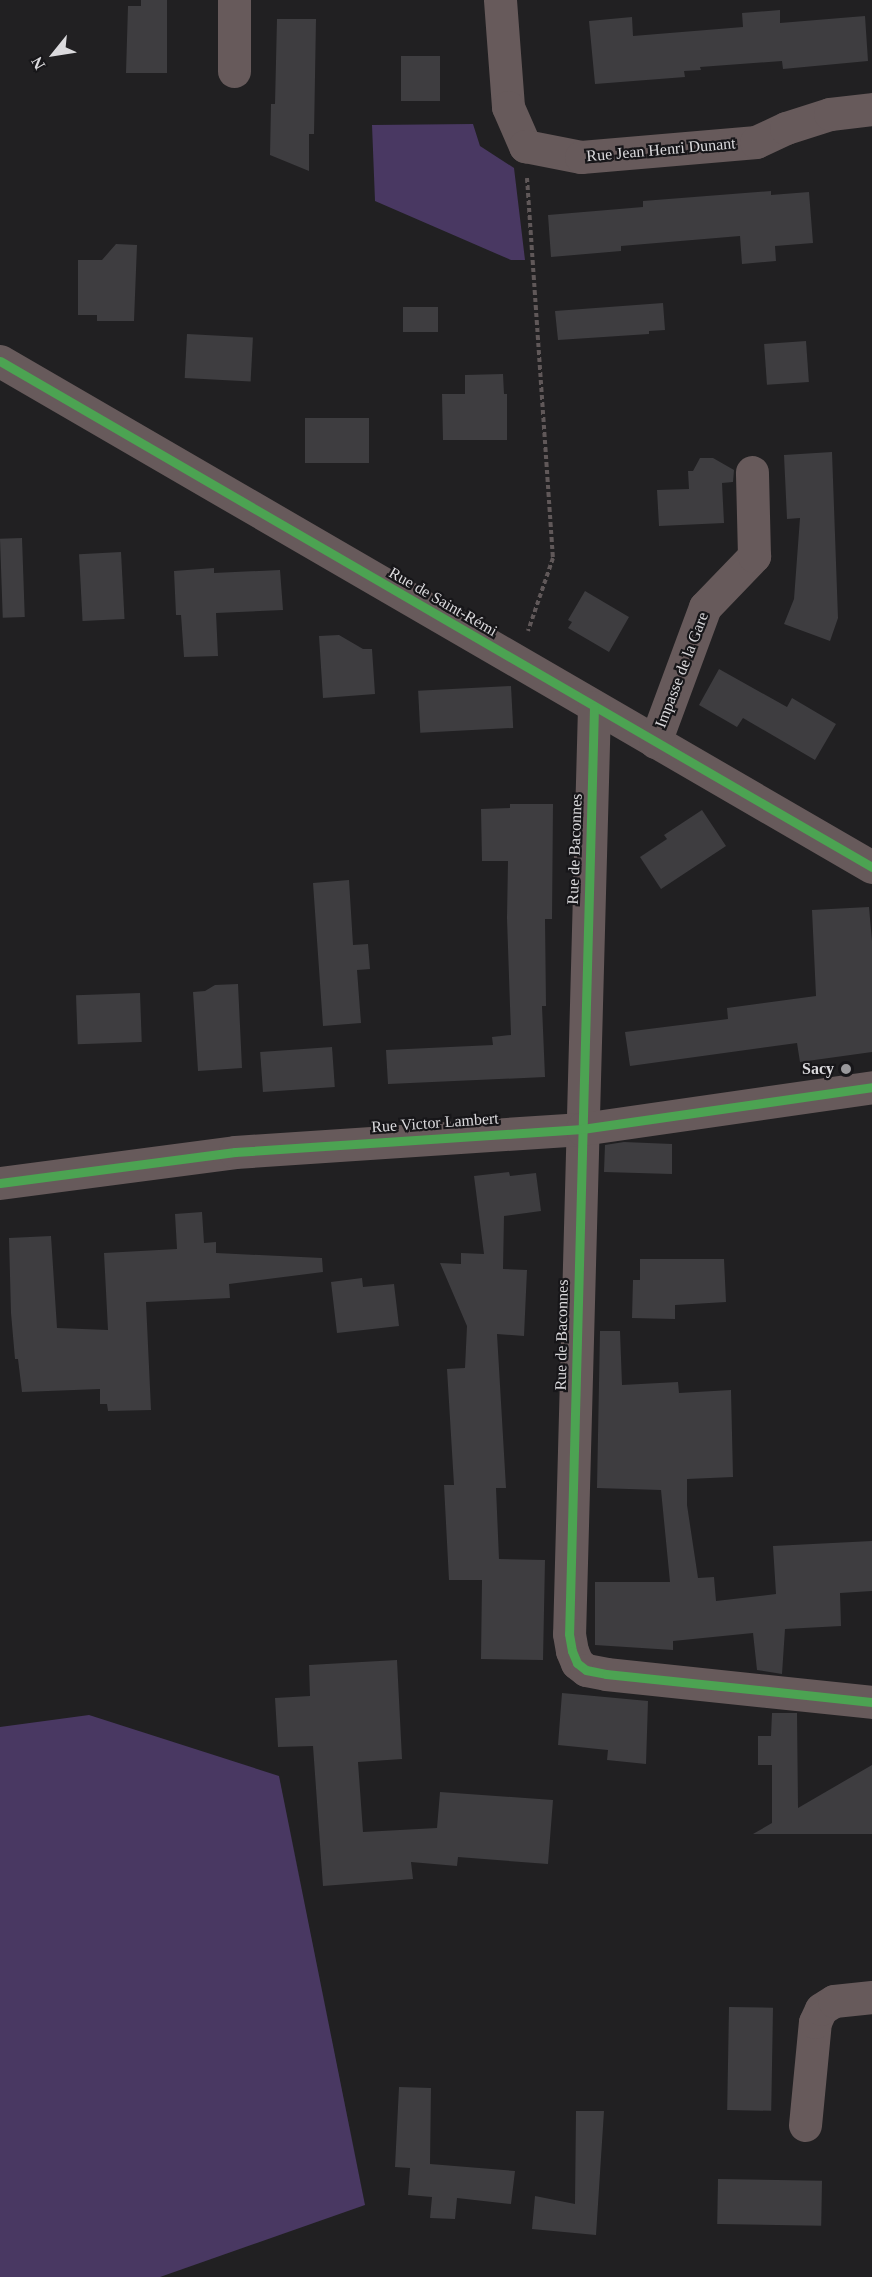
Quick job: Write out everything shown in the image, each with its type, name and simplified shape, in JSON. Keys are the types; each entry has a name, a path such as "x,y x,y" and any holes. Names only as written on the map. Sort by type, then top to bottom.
{"street":[{"path":"234,0 234,71"},
{"path":"500,0 508,107 525,147"},
{"name":"Rue Jean Henri Dunant","path":"525,147 581,157 756,142 786,128 830,114 872,109"},
{"name":"Rue de Saint-Rémi","path":"0,361 872,867"},
{"name":"Impasse de la Gare","path":"655,742 705,607 754,556 752,472"},
{"name":"Rue de Baconnes","path":"594,707 569,1634 572,1651 577,1663 586,1670 606,1674 872,1702"},
{"name":"Rue Victor Lambert","path":"0,1183 235,1152 582,1129 872,1087"},
{"path":"805,2125 815,2022 821,2010 834,2001 872,1997"}],"path":[{"path":"516,662 553,558 525,147"}],"shaded area":[{"path":"473,124 480,146 514,168 525,260 511,260 375,201 372,125"},
{"path":"89,1715 279,1776 365,2205 160,2277 0,2277 0,1727"}],"building":[{"path":"141,0 167,0 167,73 126,73 128,6 141,6"},
{"path":"780,10 780,23 865,16 868,61 783,69 782,61 700,67 701,70 684,71 685,77 595,84 589,21 632,17 633,36 743,27 742,13"},
{"path":"277,19 316,19 314,134 309,134 309,171 270,155 271,104 275,104"},
{"path":"401,56 440,56 440,101 401,101"},
{"path":"771,191 771,195 809,192 813,243 775,246 776,261 742,264 740,236 621,246 621,251 551,257 548,215 643,207 643,201"},
{"path":"116,244 137,245 134,321 97,321 97,315 78,315 78,260 102,260"},
{"path":"663,303 665,330 649,331 649,334 558,340 555,311"},
{"path":"403,307 438,307 438,332 403,332"},
{"path":"187,334 253,337 251,381 185,378"},
{"path":"806,341 809,382 767,385 764,344"},
{"path":"503,374 504,394 507,394 507,440 443,440 442,394 465,394 465,375"},
{"path":"305,418 369,418 369,463 305,463"},
{"path":"832,452 838,618 830,641 784,624 794,599 800,518 787,519 784,455"},
{"path":"700,458 713,458 734,470 733,482 722,483 724,523 659,526 657,490 689,489 688,471 693,471"},
{"path":"22,538 25,617 3,618 0,539"},
{"path":"121,552 125,619 83,621 79,554"},
{"path":"214,568 214,573 280,570 283,610 216,613 218,656 184,657 181,615 176,615 174,571"},
{"path":"585,591 629,617 609,652 568,628 572,622 568,620"},
{"path":"339,635 363,649 372,649 375,694 323,698 319,636"},
{"path":"719,669 787,707 792,698 836,724 815,760 743,718 737,727 699,705"},
{"path":"511,686 513,728 420,733 418,691"},
{"path":"510,804 553,804 552,919 545,919 546,1006 542,1006 545,1077 388,1084 386,1050 493,1045 492,1037 511,1035 507,918 508,861 482,861 481,809 510,808"},
{"path":"702,810 726,846 661,889 640,857 667,839 664,835"},
{"path":"349,880 353,945 368,944 370,969 357,970 361,1023 323,1026 313,883"},
{"path":"869,907 872,941 872,1052 800,1062 797,1043 630,1066 625,1032 728,1019 727,1008 816,996 812,910"},
{"path":"238,984 242,1068 198,1071 193,992 205,991 215,985"},
{"path":"140,993 142,1042 78,1044 76,995"},
{"path":"332,1047 335,1087 263,1092 260,1052"},
{"path":"624,1142 672,1144 672,1174 604,1172 605,1145"},
{"path":"509,1172 510,1176 536,1173 541,1211 504,1216 503,1269 527,1270 524,1336 497,1334 506,1488 496,1488 499,1559 545,1560 543,1660 481,1659 482,1580 449,1580 444,1485 454,1485 447,1369 465,1368 467,1326 440,1263 461,1264 461,1253 484,1254 474,1176"},
{"path":"202,1212 204,1243 216,1242 216,1253 322,1258 323,1272 229,1284 230,1298 146,1302 151,1410 108,1411 107,1404 100,1404 100,1389 22,1392 18,1359 15,1359 11,1313 9,1238 51,1236 57,1328 108,1330 104,1253 177,1249 175,1214"},
{"path":"640,1259 724,1259 726,1302 675,1305 675,1319 632,1318 633,1280 640,1280"},
{"path":"362,1278 363,1287 394,1284 399,1326 337,1333 331,1282"},
{"path":"600,1331 620,1331 622,1385 678,1382 679,1393 731,1390 733,1477 687,1479 687,1505 698,1578 714,1577 716,1601 776,1594 773,1546 872,1541 872,1591 840,1593 841,1626 785,1629 782,1674 757,1670 753,1633 673,1641 673,1650 595,1645 595,1582 670,1582 661,1490 597,1488"},
{"path":"397,1660 402,1759 358,1762 363,1832 437,1828 440,1792 553,1800 548,1864 458,1857 457,1866 411,1862 413,1879 323,1886 313,1746 278,1747 275,1698 310,1696 309,1665"},
{"path":"562,1693 648,1701 646,1764 607,1760 608,1750 558,1745"},
{"path":"772,1713 797,1713 798,1808 872,1765 872,1834 753,1834 772,1823 772,1765 758,1765 758,1736 771,1736"},
{"path":"729,2007 773,2008 771,2111 727,2110"},
{"path":"399,2087 431,2088 430,2164 515,2171 511,2204 457,2198 455,2219 430,2218 432,2197 408,2195 410,2168 395,2167"},
{"path":"576,2111 604,2111 596,2235 532,2229 535,2196 575,2204"},
{"path":"718,2179 822,2181 821,2226 717,2224"}],"cycle path":[{"path":"0,361 872,867"},
{"path":"594,707 569,1634 572,1651 577,1663 586,1670 606,1674 872,1702"},
{"path":"0,1183 235,1152 582,1129 872,1087"}],"place":[{"name":"Sacy","path":"846,1069"}]}
